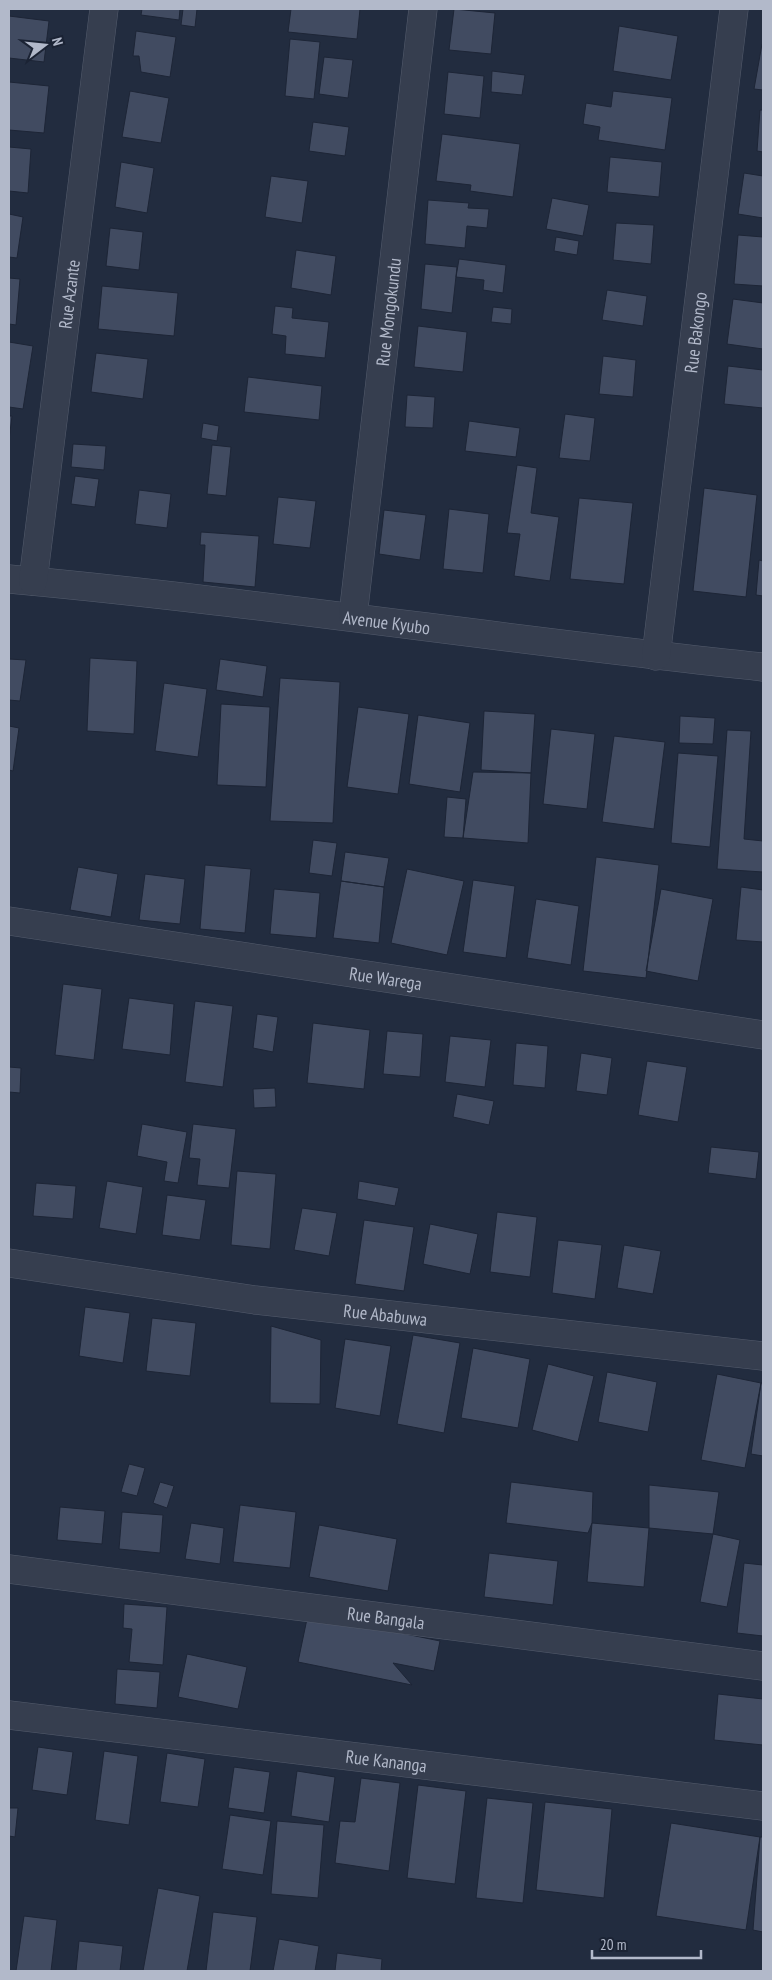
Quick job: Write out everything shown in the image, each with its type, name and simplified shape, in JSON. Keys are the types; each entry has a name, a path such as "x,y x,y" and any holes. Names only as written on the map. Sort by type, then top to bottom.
{"street":[{"name":"Rue Azante","path":"21,580 104,9"},
{"name":"Rue Mongokundu","path":"353,616 424,9"},
{"name":"Rue Bakongo","path":"656,656 734,9"},
{"name":"Avenue Kyubo","path":"21,580 353,616 656,656 763,667"},
{"name":"Rue Warega","path":"9,921 763,1035"},
{"name":"Rue Ababuwa","path":"9,1263 254,1300 763,1356"},
{"name":"Rue Bangala","path":"9,1569 763,1666"},
{"name":"Rue Kananga","path":"9,1715 763,1806"}],"building":[{"path":"142,9 180,9 179,20 141,15"},
{"path":"183,9 197,9 195,27 181,25"},
{"path":"291,9 360,9 357,39 288,32"},
{"path":"454,9 495,13 491,54 449,50"},
{"path":"9,16 49,21 44,62 9,58"},
{"path":"619,26 678,36 671,80 613,71"},
{"path":"136,31 176,37 170,77 141,72 139,56 133,56"},
{"path":"290,39 320,42 314,99 285,96"},
{"path":"763,44 763,90 754,89"},
{"path":"324,57 353,60 348,98 319,94"},
{"path":"492,71 525,75 522,95 491,92"},
{"path":"448,72 484,76 480,118 444,114"},
{"path":"9,82 49,86 44,133 9,130"},
{"path":"130,91 169,98 161,143 122,137"},
{"path":"613,91 672,98 665,150 598,140 600,127 583,124 586,103 611,107"},
{"path":"760,110 763,110 763,152 757,151"},
{"path":"313,122 349,127 345,156 309,151"},
{"path":"442,134 520,144 513,197 470,191 471,185 436,181"},
{"path":"9,147 31,149 28,193 9,191"},
{"path":"610,157 662,162 659,197 607,192"},
{"path":"121,162 154,168 147,213 115,207"},
{"path":"744,173 763,176 763,218 738,214"},
{"path":"271,176 308,181 302,223 265,217"},
{"path":"552,198 589,205 583,236 546,229"},
{"path":"428,200 469,203 468,208 489,209 487,228 467,226 465,248 425,244"},
{"path":"9,214 23,217 17,258 9,257"},
{"path":"616,223 654,225 651,264 613,260"},
{"path":"110,228 143,232 139,270 106,266"},
{"path":"738,235 763,237 763,286 734,284"},
{"path":"556,237 579,241 577,255 554,251"},
{"path":"296,250 336,256 331,295 291,288"},
{"path":"459,259 506,265 503,293 483,290 484,280 456,277"},
{"path":"425,264 457,267 452,313 421,309"},
{"path":"9,278 20,279 16,325 9,324"},
{"path":"102,286 178,293 174,336 98,329"},
{"path":"607,290 647,296 643,326 602,320"},
{"path":"733,299 763,303 763,349 727,344"},
{"path":"275,306 293,308 292,318 329,322 325,358 285,354 286,336 272,334"},
{"path":"493,307 512,309 511,324 491,322"},
{"path":"418,326 467,332 463,372 414,367"},
{"path":"9,342 33,346 23,409 9,407"},
{"path":"96,353 148,359 143,399 91,392"},
{"path":"603,356 636,360 633,397 599,394"},
{"path":"728,366 763,370 763,408 724,404"},
{"path":"248,377 322,386 319,420 244,412"},
{"path":"407,395 435,397 433,428 405,427"},
{"path":"565,414 595,418 590,461 559,458"},
{"path":"9,416 12,416 9,440"},
{"path":"469,421 520,428 516,457 465,451"},
{"path":"203,423 219,426 217,441 201,438"},
{"path":"73,444 106,446 104,470 71,467"},
{"path":"212,445 231,447 226,496 207,494"},
{"path":"517,465 537,468 531,513 559,517 550,581 514,576 520,534 507,533"},
{"path":"75,476 99,479 95,507 71,504"},
{"path":"704,488 757,495 746,597 693,591"},
{"path":"139,490 171,494 167,528 135,524"},
{"path":"278,497 316,501 310,548 273,544"},
{"path":"579,498 633,503 624,584 570,579"},
{"path":"449,509 489,514 483,573 443,569"},
{"path":"384,510 426,515 420,560 379,554"},
{"path":"201,532 259,536 255,587 203,582 205,545 200,545"},
{"path":"759,560 763,561 763,596 756,595"},
{"path":"90,658 137,661 134,734 87,731"},
{"path":"9,659 26,660 20,701 9,700"},
{"path":"220,659 267,666 263,697 216,690"},
{"path":"280,678 340,682 333,823 270,821"},
{"path":"164,683 207,689 198,757 155,751"},
{"path":"221,704 270,707 266,787 217,785"},
{"path":"358,707 409,714 398,794 347,787"},
{"path":"484,711 535,714 531,773 481,770"},
{"path":"418,715 470,723 460,792 409,784"},
{"path":"680,716 715,718 713,744 679,743"},
{"path":"9,726 19,728 13,771 9,770"},
{"path":"551,729 595,734 587,809 543,804"},
{"path":"727,730 751,731 744,839 763,841 763,872 717,869"},
{"path":"614,736 665,742 654,829 602,822"},
{"path":"678,753 718,756 710,847 671,843"},
{"path":"473,772 531,773 528,843 463,838"},
{"path":"447,797 466,799 463,838 444,837"},
{"path":"313,840 337,843 332,876 309,873"},
{"path":"345,852 389,858 384,887 341,881"},
{"path":"596,857 659,865 646,978 583,971"},
{"path":"205,865 251,869 245,933 200,929"},
{"path":"78,867 118,874 111,917 70,910"},
{"path":"407,869 464,881 447,955 391,943"},
{"path":"145,874 185,879 180,924 139,920"},
{"path":"473,880 515,886 506,958 463,952"},
{"path":"341,881 384,887 379,943 333,938"},
{"path":"741,887 763,890 763,942 736,940"},
{"path":"274,889 320,893 316,938 270,934"},
{"path":"661,889 713,899 698,981 646,971"},
{"path":"536,899 579,906 571,965 527,958"},
{"path":"63,984 102,989 94,1060 55,1055"},
{"path":"129,998 174,1004 170,1055 122,1049"},
{"path":"195,1001 233,1006 223,1087 185,1082"},
{"path":"257,1014 278,1017 273,1052 253,1048"},
{"path":"313,1023 370,1030 364,1089 307,1083"},
{"path":"387,1031 423,1034 420,1077 383,1074"},
{"path":"450,1036 491,1040 485,1087 445,1082"},
{"path":"516,1043 548,1046 545,1088 513,1085"},
{"path":"581,1053 612,1058 607,1095 576,1091"},
{"path":"647,1061 687,1067 678,1122 638,1115"},
{"path":"9,1067 21,1068 20,1093 9,1092"},
{"path":"275,1088 276,1107 254,1108 253,1089"},
{"path":"457,1094 494,1101 489,1125 453,1117"},
{"path":"142,1124 187,1132 178,1183 164,1181 167,1162 137,1156"},
{"path":"193,1124 236,1129 229,1188 197,1185 200,1159 189,1158"},
{"path":"711,1147 759,1152 756,1179 708,1173"},
{"path":"237,1171 276,1174 270,1249 231,1245"},
{"path":"107,1181 143,1187 136,1234 99,1228"},
{"path":"359,1181 399,1188 395,1206 357,1199"},
{"path":"36,1183 76,1186 73,1219 33,1216"},
{"path":"167,1195 206,1200 200,1240 162,1235"},
{"path":"302,1208 337,1213 329,1256 294,1250"},
{"path":"497,1212 537,1217 530,1277 490,1272"},
{"path":"364,1220 414,1227 404,1291 355,1284"},
{"path":"430,1224 478,1234 470,1274 423,1264"},
{"path":"558,1240 602,1245 595,1299 552,1293"},
{"path":"624,1245 661,1251 653,1294 617,1288"},
{"path":"85,1307 130,1313 123,1363 79,1356"},
{"path":"152,1318 196,1323 190,1376 146,1371"},
{"path":"271,1326 321,1340 320,1404 270,1403"},
{"path":"413,1335 460,1343 444,1433 397,1424"},
{"path":"345,1339 391,1346 380,1416 335,1408"},
{"path":"473,1348 530,1359 518,1428 461,1418"},
{"path":"548,1364 594,1376 578,1442 532,1430"},
{"path":"607,1372 657,1382 648,1432 598,1422"},
{"path":"717,1374 761,1383 745,1468 701,1460"},
{"path":"761,1383 763,1383 763,1456 751,1454"},
{"path":"129,1464 145,1468 137,1496 121,1492"},
{"path":"160,1482 174,1486 167,1508 153,1503"},
{"path":"511,1482 593,1492 592,1523 588,1533 506,1523"},
{"path":"649,1485 719,1492 713,1534 649,1528"},
{"path":"240,1505 296,1512 290,1568 233,1562"},
{"path":"60,1507 105,1511 102,1544 57,1540"},
{"path":"122,1512 163,1515 160,1553 119,1549"},
{"path":"191,1523 224,1528 220,1564 185,1559"},
{"path":"592,1523 649,1528 644,1587 587,1582"},
{"path":"319,1525 397,1539 388,1591 309,1577"},
{"path":"713,1534 740,1540 727,1607 700,1602"},
{"path":"489,1553 558,1561 553,1605 484,1597"},
{"path":"744,1563 763,1565 763,1636 737,1633"},
{"path":"124,1604 167,1607 163,1665 129,1662 132,1629 123,1628"},
{"path":"308,1614 440,1641 434,1671 393,1663 412,1685 298,1662"},
{"path":"187,1654 247,1667 238,1709 178,1697"},
{"path":"117,1669 160,1672 157,1708 115,1704"},
{"path":"718,1694 763,1699 763,1745 714,1740"},
{"path":"38,1747 73,1752 67,1795 32,1790"},
{"path":"104,1751 138,1756 129,1825 95,1820"},
{"path":"167,1753 205,1759 198,1807 160,1802"},
{"path":"234,1767 270,1772 264,1813 228,1808"},
{"path":"297,1771 335,1777 329,1822 291,1816"},
{"path":"361,1778 400,1783 389,1871 335,1863 340,1821 355,1822"},
{"path":"418,1785 466,1791 455,1884 407,1878"},
{"path":"487,1798 533,1803 523,1903 476,1898"},
{"path":"545,1802 612,1809 604,1898 536,1890"},
{"path":"9,1808 18,1808 15,1837 9,1836"},
{"path":"230,1815 271,1821 263,1875 222,1869"},
{"path":"277,1821 324,1825 318,1898 271,1894"},
{"path":"671,1823 760,1837 746,1930 656,1916"},
{"path":"760,1837 763,1837 763,1932 753,1930"},
{"path":"158,1888 200,1896 187,1971 143,1971"},
{"path":"213,1912 257,1917 250,1971 206,1971"},
{"path":"24,1916 57,1920 51,1971 16,1971"},
{"path":"279,1939 319,1946 315,1971 273,1971"},
{"path":"79,1941 123,1946 120,1971 76,1971"},
{"path":"337,1953 382,1959 381,1971 335,1971"}]}
